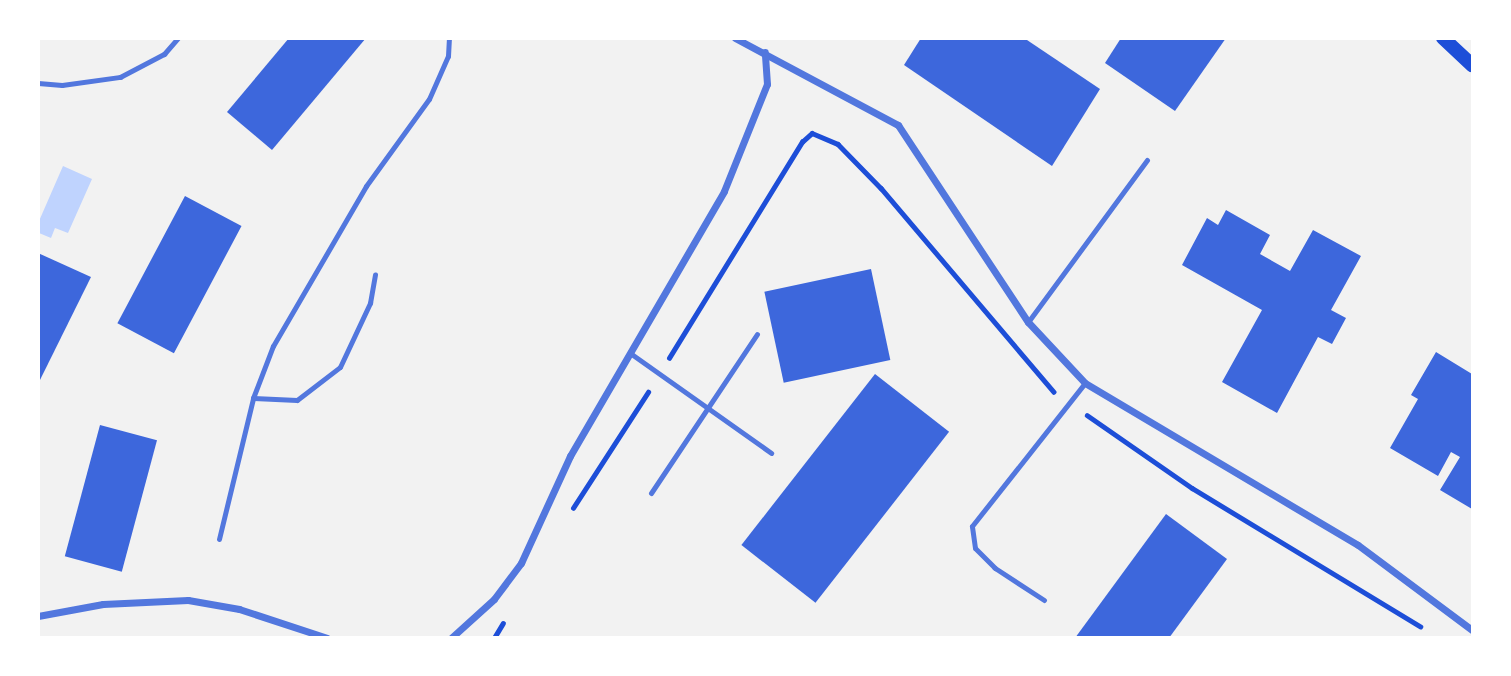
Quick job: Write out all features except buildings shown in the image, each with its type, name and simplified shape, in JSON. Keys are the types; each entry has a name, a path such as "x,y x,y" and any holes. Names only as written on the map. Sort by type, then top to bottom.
{"main road":[{"path":"1443,38 1472,65"}],"street":[{"path":"736,38 898,125 1028,322 1085,383 1358,545 1472,630"},
{"path":"450,638 494,600 521,563 570,456 724,191 767,84 765,52"},
{"path":"38,616 103,604 188,600 239,609 327,638"}],"lane":[{"path":"38,83 62,85 120,77 164,54 178,38"},
{"path":"219,539 253,398 273,346 366,186 429,99 448,56 449,38"},
{"path":"1028,322 1147,160"},
{"path":"253,398 297,400 340,367 370,303 375,274"},
{"path":"651,493 757,334"},
{"path":"630,354 771,453"},
{"path":"1044,600 995,568 975,548 972,527 1085,383"}],"path":[{"path":"642,401 802,142 813,133 838,144 881,188 1050,390 1192,488 1420,626"},
{"path":"160,638 205,638"}],"water":[{"path":"63,166 92,179 68,233 55,228 51,238 39,233 39,221"}]}
